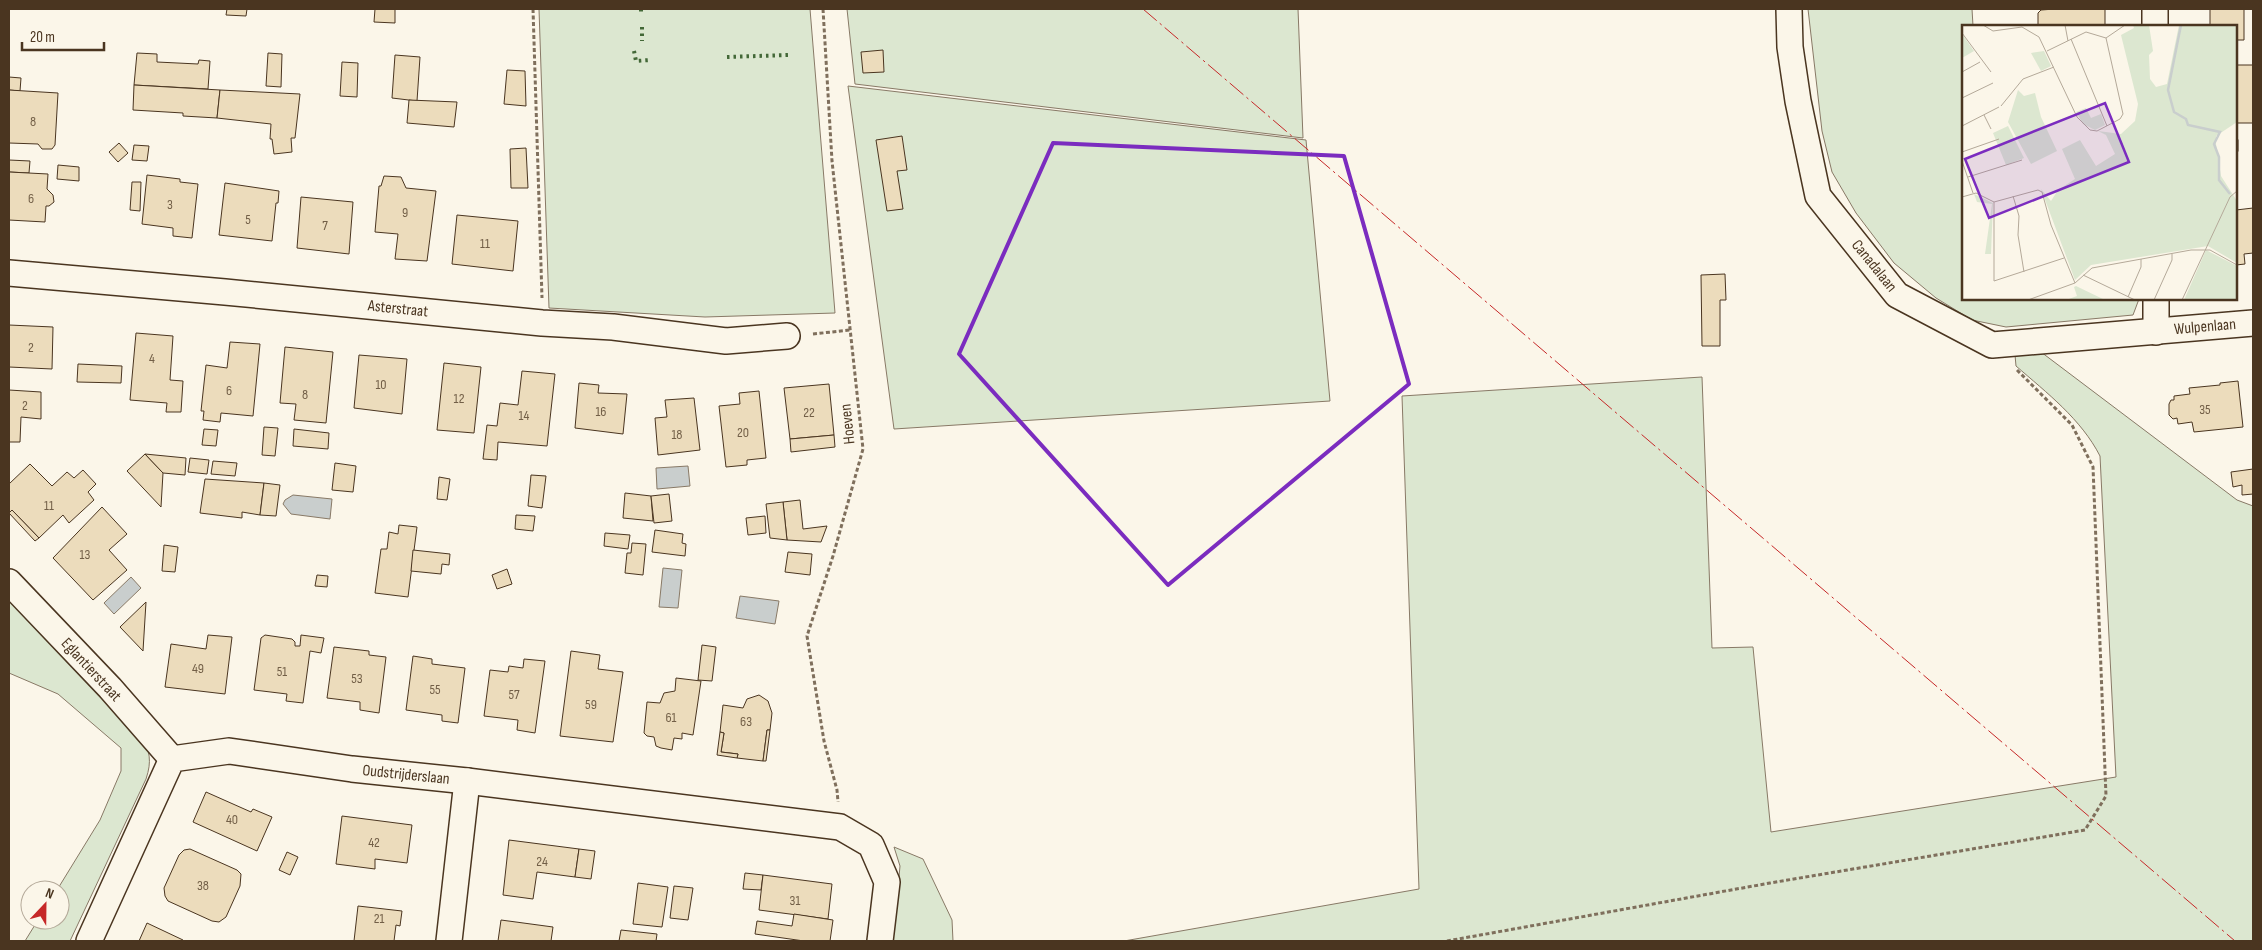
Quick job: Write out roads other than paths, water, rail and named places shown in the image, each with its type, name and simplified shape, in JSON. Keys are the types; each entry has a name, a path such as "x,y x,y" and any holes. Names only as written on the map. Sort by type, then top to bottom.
{"street":[{"name":"Canadalaan","path":"1789,9 1790,47 1798,101 1818,196 1897,295 1992,345 2156,332"},
{"path":"2155,9 2155,25"},
{"name":"Asterstraat","path":"9,273 542,323 614,327 726,341 787,336"},
{"path":"2156,300 2156,332"},
{"name":"Wulpenlaan","path":"2156,332 2253,322"},
{"name":"Eglantierstraat","path":"9,582 110,688 172,758"},
{"name":"Oudstrijderslaan","path":"172,758 229,751 352,769 466,781 840,827 871,845 887,882 880,941"},
{"path":"89,941 172,758"},
{"path":"449,941 466,781"}]}
